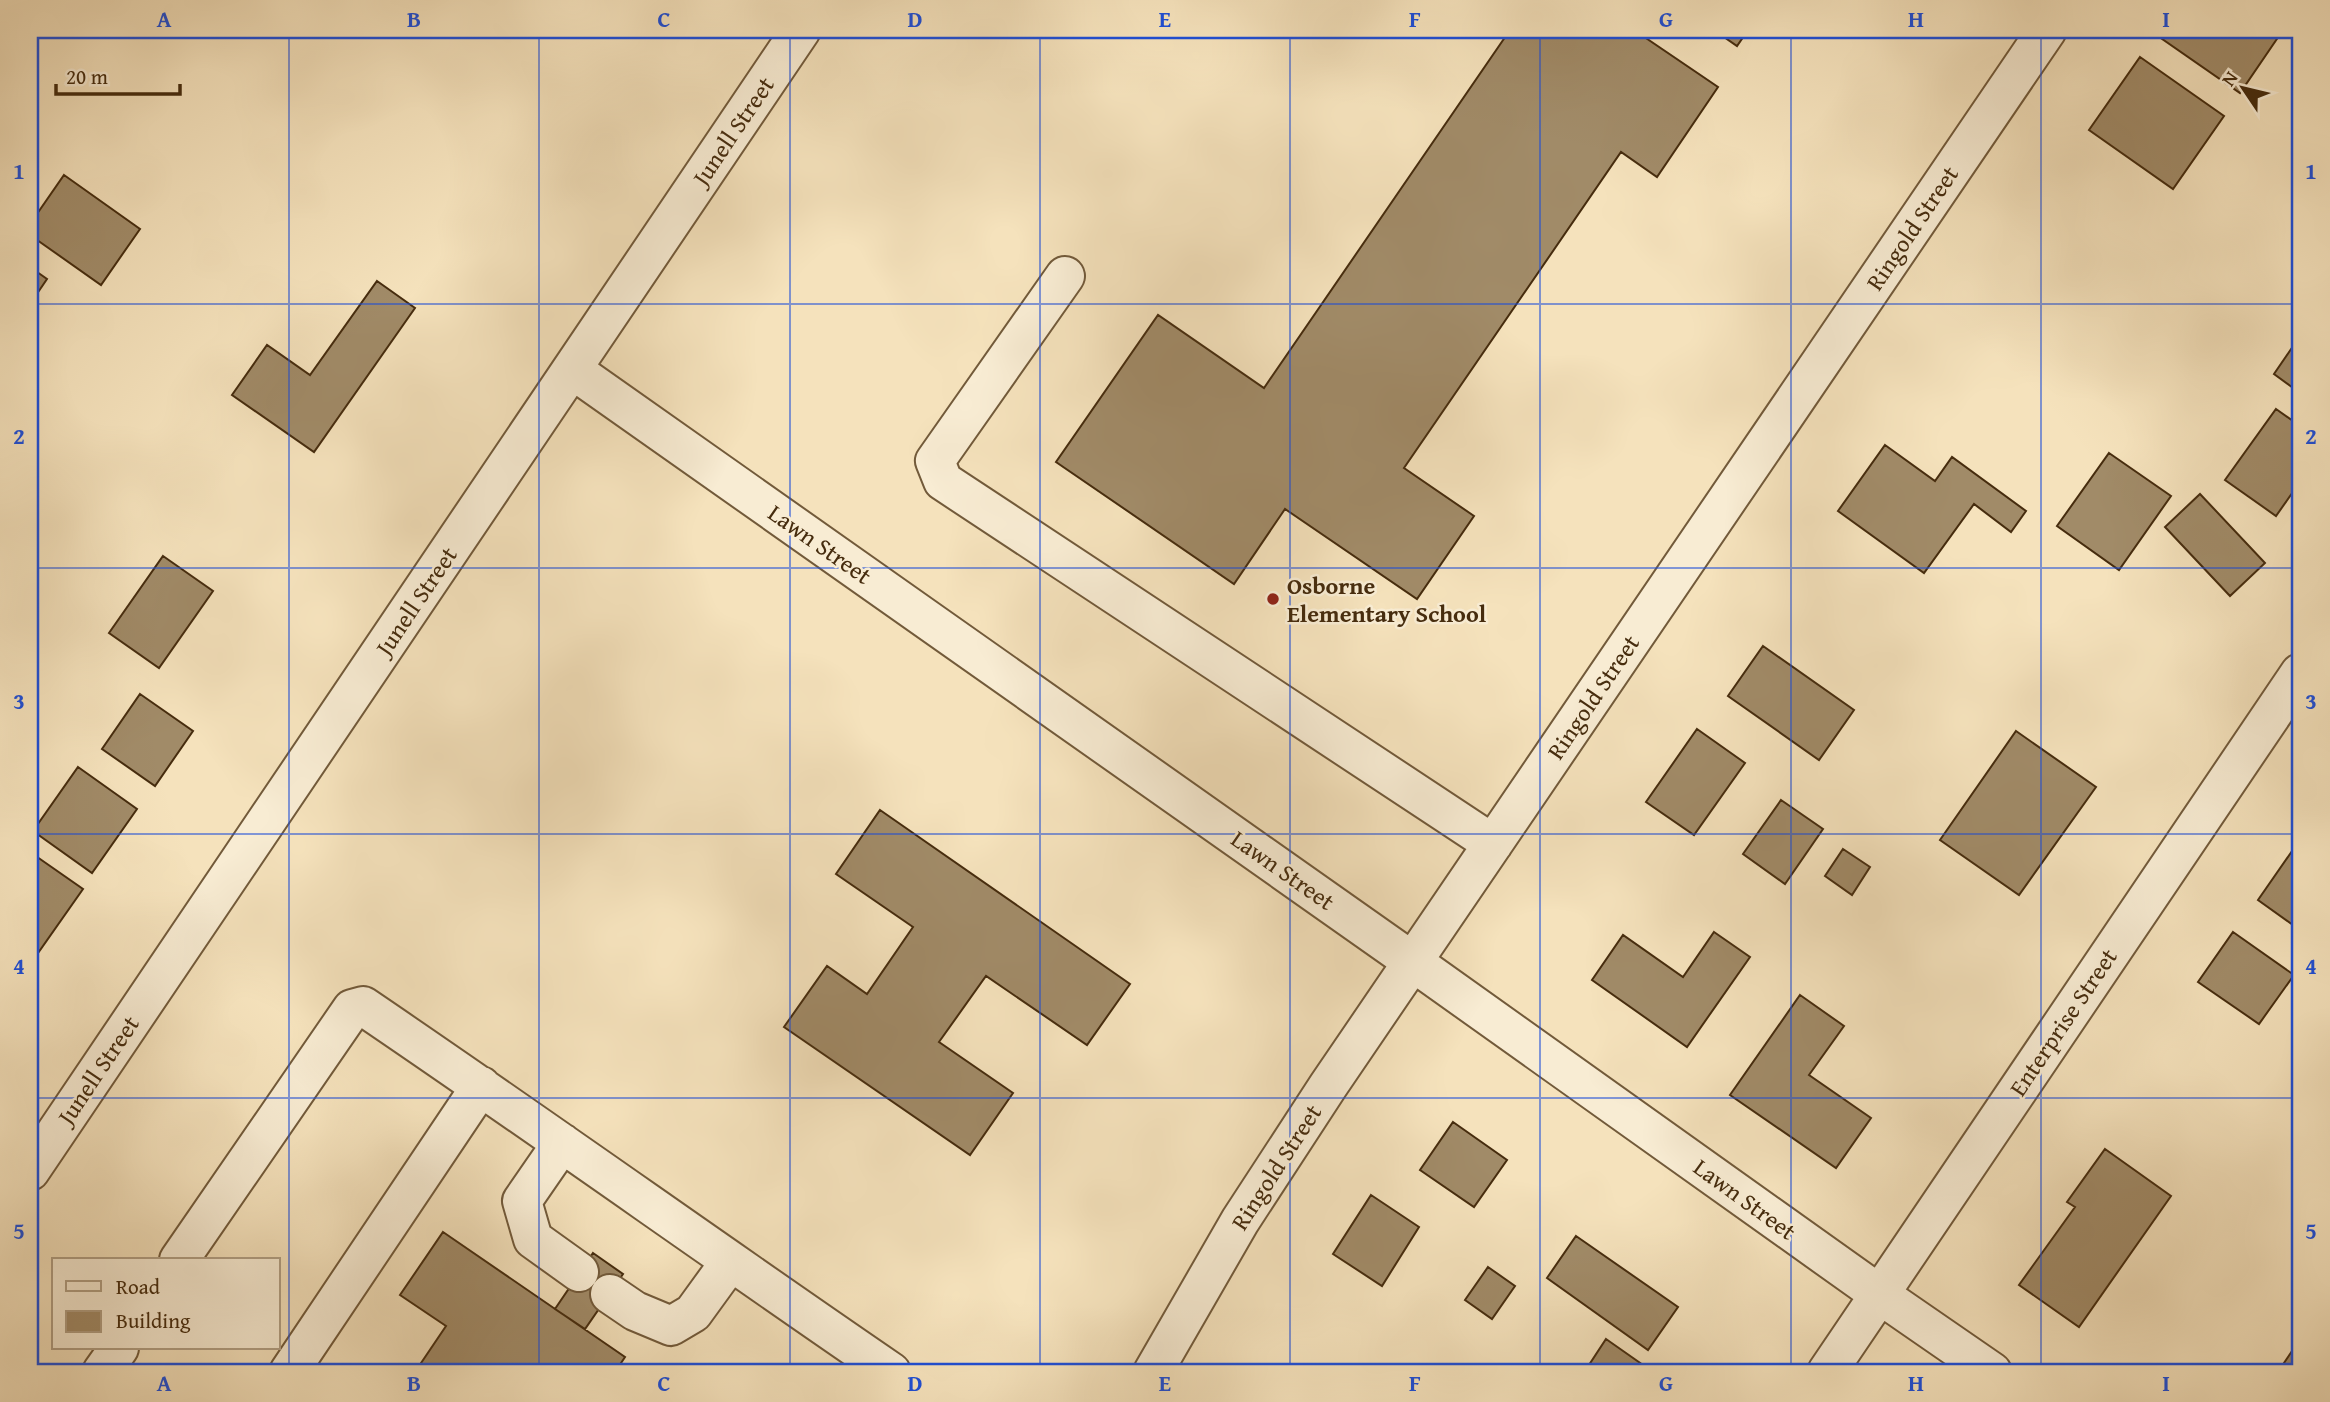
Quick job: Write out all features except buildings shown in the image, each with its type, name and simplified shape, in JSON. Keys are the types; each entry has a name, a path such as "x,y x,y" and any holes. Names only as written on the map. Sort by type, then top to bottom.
{"street":[{"name":"Junell Street","path":"30,1171 801,30"},
{"name":"Ringold Street","path":"1153,1372 1240,1221 1328,1086 2047,30"},
{"path":"1065,276 935,461 943,481 1493,844"},
{"name":"Lawn Street","path":"573,370 1992,1372"},
{"name":"Enterprise Street","path":"1827,1372 2300,673"},
{"path":"180,1258 352,1009 363,1006 891,1372"},
{"path":"289,1372 481,1086"},
{"path":"562,1143 522,1201 533,1239 579,1272"},
{"path":"610,1294 635,1311 671,1326 693,1313 730,1262"},
{"path":"102,1372 118,1350"}],"place":[{"name":"Osborne Elementary School","path":"1273,599"}]}
